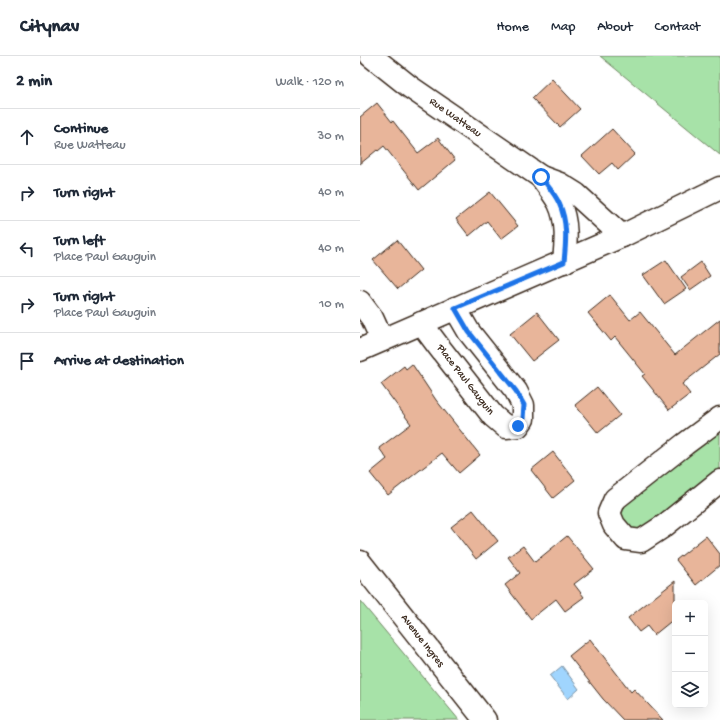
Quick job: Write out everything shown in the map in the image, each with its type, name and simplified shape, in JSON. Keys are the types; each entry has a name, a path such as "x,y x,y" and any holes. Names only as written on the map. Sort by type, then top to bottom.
{"street":[{"name":"Rue Watteau","path":"371,56 410,87 541,177 560,184 576,194 622,236"},
{"name":"Rue Watteau","path":"541,177 559,202 565,219 566,245 564,262"},
{"path":"360,350 622,236 720,188"},
{"path":"360,302 372,318 382,340"},
{"name":"Place Paul Gauguin","path":"422,323 493,416 506,427 518,426 523,419 524,405 516,391 469,332 455,308"},
{"path":"720,418 615,499 609,513 614,525 626,539 641,541 664,526 720,481"},
{"name":"Avenue Ingres","path":"360,562 485,720"}],"green space":[{"path":"600,56 720,56 720,155"},
{"path":"720,426 720,471 646,531 628,529 621,516 621,507"},
{"path":"360,601 459,720 360,720"}],"water":[{"path":"562,666 579,689 568,699 550,676"}],"building":[{"path":"552,79 580,109 560,127 532,98"},
{"path":"377,103 418,153 438,138 455,160 419,190 384,146 360,164 360,117"},
{"path":"612,129 635,154 618,170 612,163 599,174 582,156"},
{"path":"490,192 518,226 501,239 487,221 469,236 456,219"},
{"path":"397,240 421,270 398,289 373,260"},
{"path":"666,260 686,289 664,304 643,275"},
{"path":"701,262 710,276 690,290 681,277"},
{"path":"610,295 630,320 640,312 675,355 720,319 720,354 682,384 690,394 669,410 642,376 645,374 615,337 611,341 588,313"},
{"path":"537,312 559,340 532,361 510,334"},
{"path":"412,364 436,400 480,455 459,473 442,453 388,495 370,473 387,459 379,448 411,424 381,384 404,366 406,369"},
{"path":"597,387 620,415 598,433 575,405"},
{"path":"553,452 575,480 553,498 531,470"},
{"path":"473,510 498,541 476,559 451,527"},
{"path":"567,536 594,569 574,584 584,597 565,611 556,599 531,619 505,585 520,573 508,557 523,546 535,562"},
{"path":"706,536 720,554 720,565 696,585 676,560"},
{"path":"675,581 675,600 672,600 672,620 654,635 647,626 639,632 628,618"},
{"path":"590,639 631,692 634,689 663,720 623,720 603,699 569,656"}],"route":[{"path":"518,426 523,419 524,405 516,391 469,332 455,308 564,262 566,245 565,219 559,202 541,177"}]}
